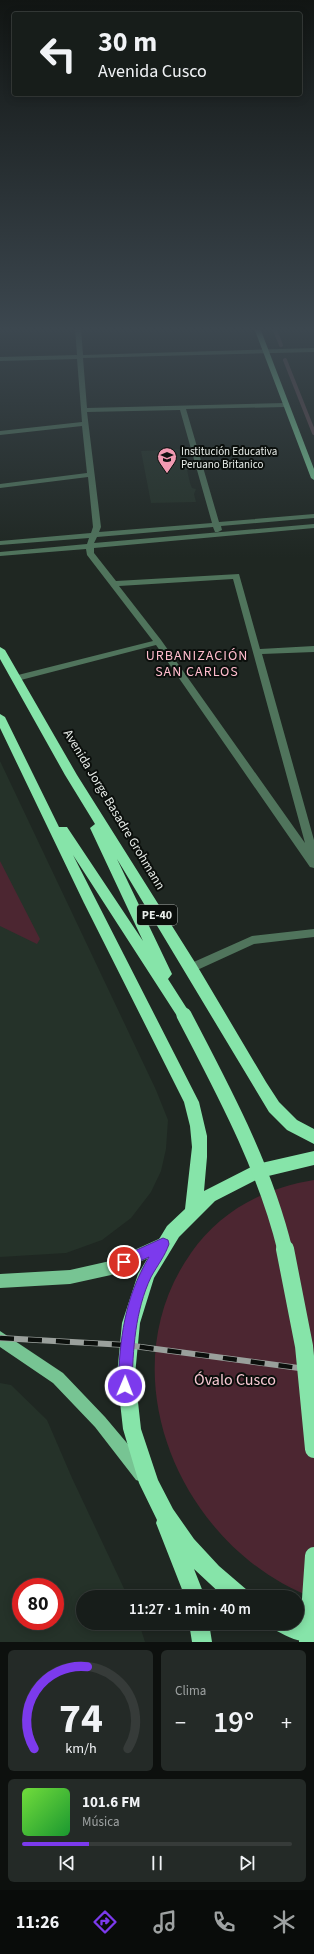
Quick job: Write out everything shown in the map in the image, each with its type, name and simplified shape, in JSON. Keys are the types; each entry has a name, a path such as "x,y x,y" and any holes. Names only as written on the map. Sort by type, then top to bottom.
{"highway":[{"name":"Avenida Jorge Basadre Grohmann","path":"0,650 71,775 191,968 261,1087 274,1107 292,1125 314,1137"},
{"path":"0,717 38,792 90,903 191,1102 198,1125 199,1148 197,1184 193,1210"},
{"path":"71,775 184,1015 245,1136 263,1180 279,1228 292,1280 303,1335 311,1395 314,1449"},
{"path":"38,792 184,1015"},
{"path":"231,1590 217,1579 183,1542 148,1482 131,1429 125,1386 126,1345 133,1308 146,1274 163,1244 193,1210 223,1187 257,1170 293,1160 314,1158"},
{"path":"158,1501 175,1550 192,1590"},
{"path":"308,1642 314,1556"},
{"path":"200,1630 202,1642"},
{"path":"296,1630 314,1637"}],"main road":[{"path":"285,405 314,478"},
{"path":"0,1281 70,1277 111,1268 163,1244"},
{"path":"0,1338 58,1378 100,1422 148,1482"}],"street":[{"path":"83,405 97,527 90,545 90,553 158,642 314,864"},
{"path":"84,410 285,405"},
{"path":"182,408 219,534"},
{"path":"0,433 85,424"},
{"path":"0,486 91,475"},
{"path":"0,543 314,516"},
{"path":"0,554 314,526"},
{"path":"113,584 236,576 314,858"},
{"path":"17,678 158,642"},
{"path":"257,652 314,649"},
{"path":"191,968 252,940 314,933"}],"shaded area":[{"name":"Institución Educativa Peruano Britanico","path":"183,449 188,463 186,465 190,483 192,488 196,489 194,494 196,502 151,503 141,451"},
{"path":"0,761 156,1090 168,1120 166,1149 161,1171 151,1192 131,1218 102,1240 66,1253 0,1257"},
{"path":"0,1383 11,1385 47,1420 72,1478 125,1590 76,1590 76,1630 141,1630 145,1642 0,1642"}],"green space":[{"path":"0,861 40,939 37,944 0,926"},
{"name":"Óvalo Cusco","path":"314,1180 314,1598 304,1593 304,1590 298,1590 267,1574 227,1541 194,1499 171,1453 157,1403 155,1351 166,1301 191,1253 215,1225 229,1214 261,1196 296,1184"}],"waterway":[{"path":"303,405 314,433"}],"railway":[{"path":"0,1338 126,1345 314,1370"}],"place":[{"name":"Institución Educativa Peruano Britanico","path":"167,474"}],"district":[{"name":"URBANIZACIÓN SAN CARLOS","path":"197,664"}],"route":[{"path":"124,1262 163,1244 146,1274 133,1308 126,1345 125,1386"}]}
